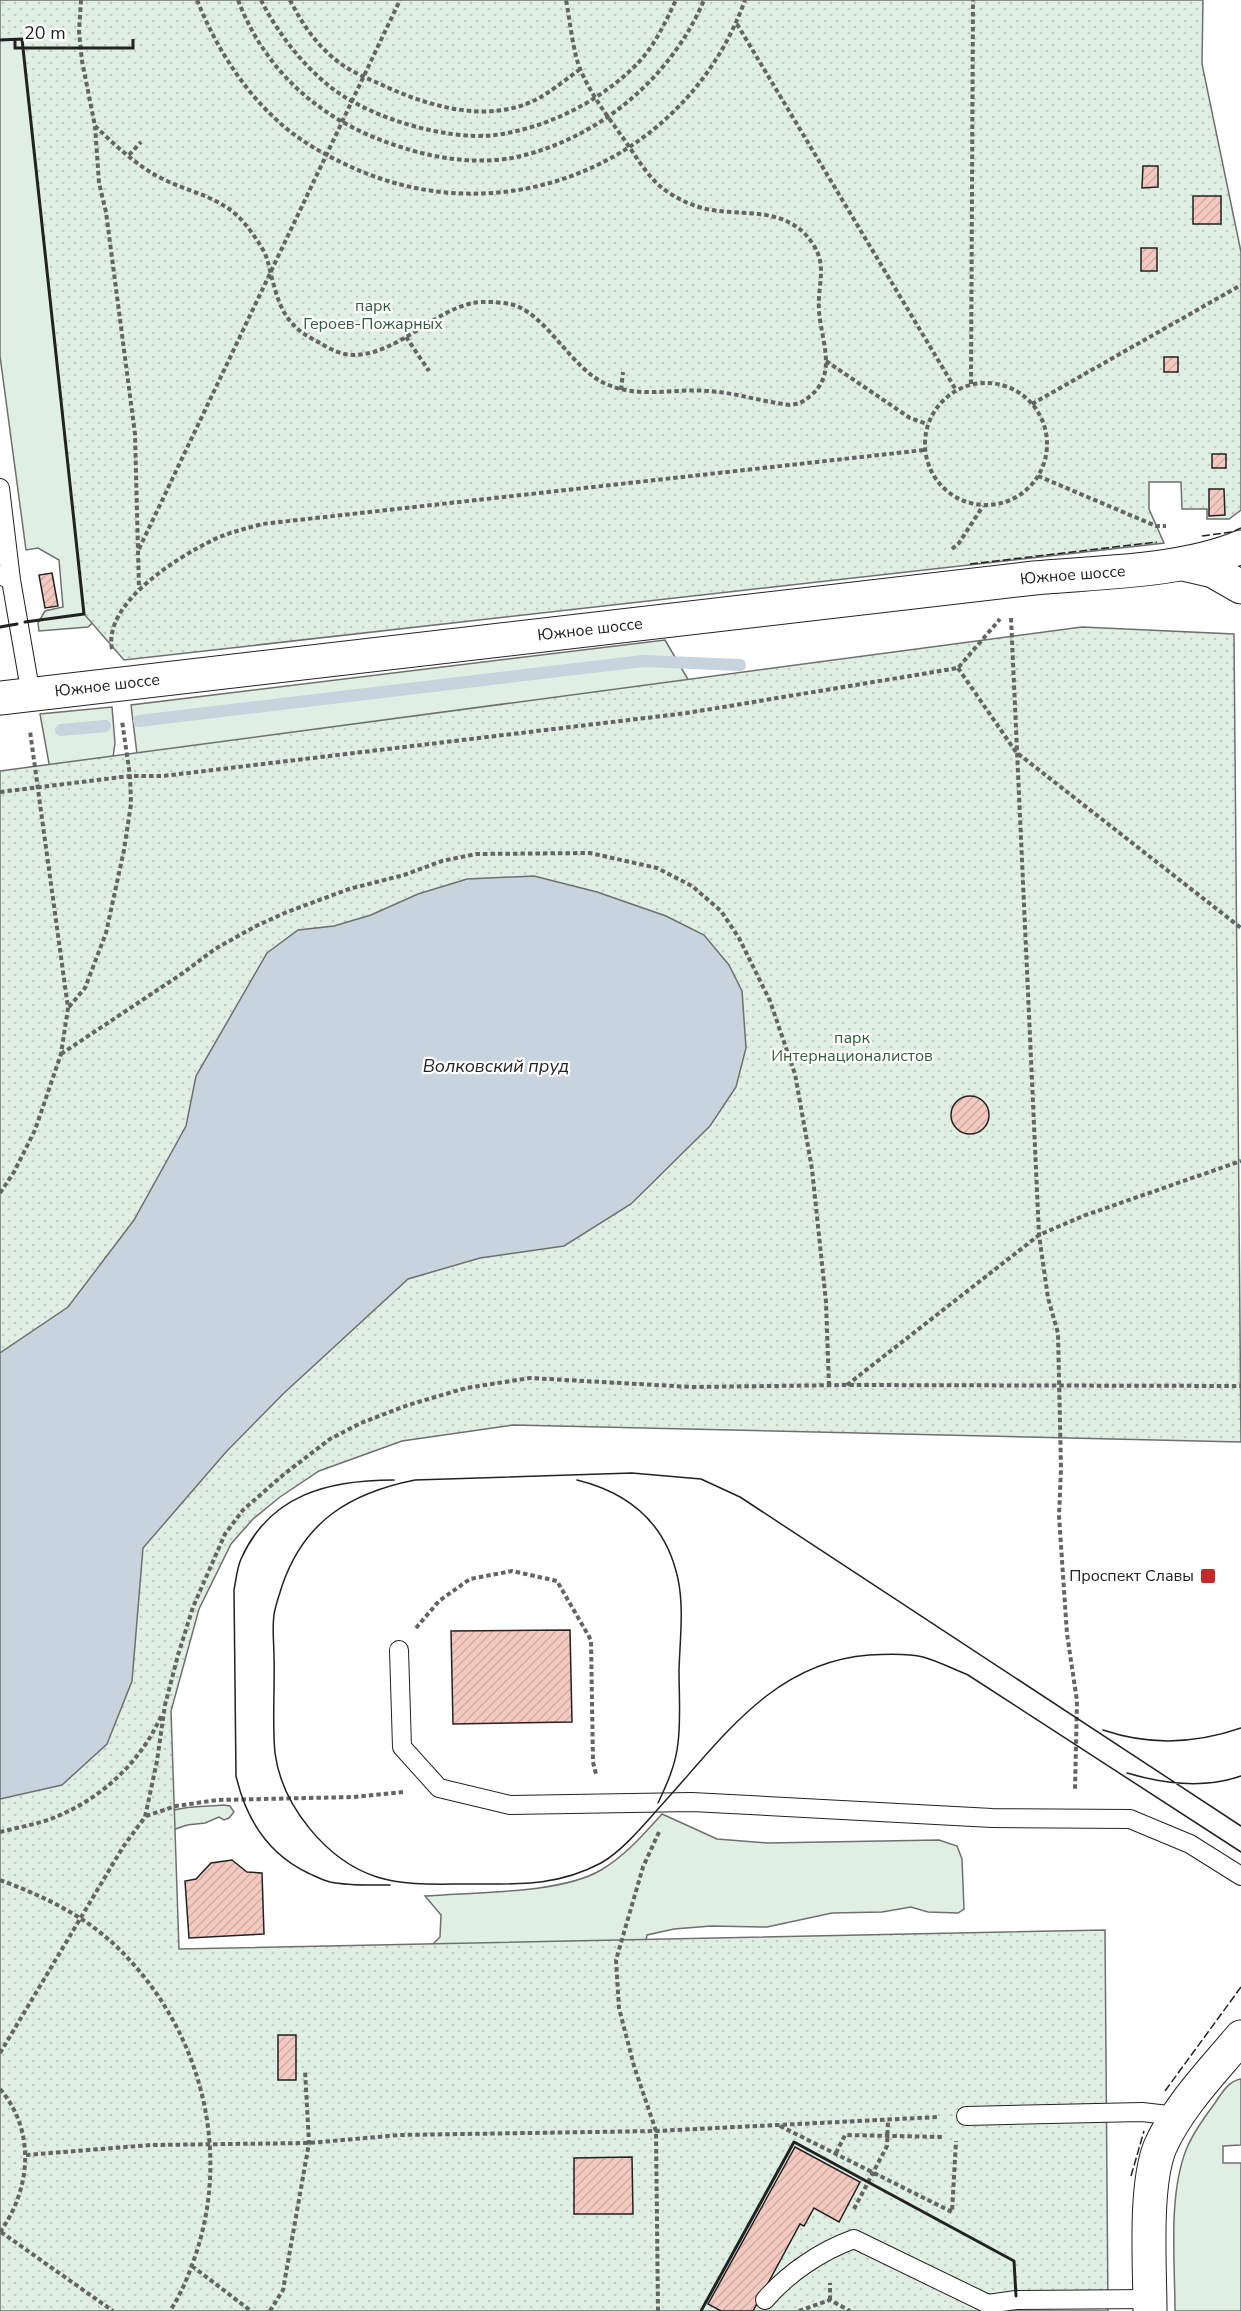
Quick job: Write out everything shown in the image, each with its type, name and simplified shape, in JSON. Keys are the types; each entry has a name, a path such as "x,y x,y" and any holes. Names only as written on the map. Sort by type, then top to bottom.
{"street":[{"name":"Южное шоссе","path":"19,696 1034,578 1181,563 1241,547"},
{"name":"Южное шоссе","path":"1181,563 1213,571 1241,586"},
{"path":"1150,2305 1151,2189 1160,2148 1177,2116 1241,2037"}],"lane":[{"path":"0,488 6,578 19,696"},
{"path":"399,1650 402,1747 439,1788 510,1805 678,1802 992,1818 1130,1820 1191,1844 1241,1876"},
{"path":"966,2116 1142,2112 1177,2116"},
{"path":"765,2300 815,2257 854,2239 988,2304 1016,2300 1150,2305"}],"path":[{"path":"81,0 79,32 82,61 95,126 99,183 106,212 135,434 140,590"},
{"path":"197,0 212,36 242,84 280,124 326,156 374,178 415,189 479,195 532,189 583,173 630,148 673,114 710,72 737,24 745,0"},
{"path":"238,0 264,51 281,72 299,91 342,123 366,135 422,154 482,160 511,158 549,147 580,134 607,116 637,94 672,56 689,31 704,0"},
{"path":"261,0 298,56 328,85 352,101 407,124 440,132 476,135 494,135 533,126 567,113 595,96 624,76 647,53 676,0"},
{"path":"290,0 299,18 330,55 364,77 406,97 448,109 493,110 533,101 580,70"},
{"path":"139,549 400,0"},
{"path":"95,126 129,155 168,182 190,189 222,204 244,222 266,256 270,274 289,321 303,334 337,352 351,356 367,354 384,348 456,309 473,303 512,305 526,311 540,323 589,375 621,390 644,393 708,390 769,402 798,404 817,391 824,375 826,361 818,300 822,280 821,263 815,248 806,236 788,221 774,217 717,211 690,204 662,187 645,171 607,116 580,70 566,0"},
{"path":"971,384 973,0"},
{"path":"737,24 956,390"},
{"path":"129,155 141,142"},
{"path":"1032,404 1241,285"},
{"path":"406,337 429,371"},
{"path":"826,361 910,418 927,424"},
{"path":"621,390 623,372"},
{"path":"984,383 1011,388 1022,394 1032,404 1042,420 1047,439 1046,458 1038,476 1024,492 1005,503 972,504 952,496 936,481 926,462 924,450 927,424 939,404 956,390 971,384 984,383"},
{"path":"113,655 110,640 118,614 140,590 155,576 207,544 234,531 262,524 924,450"},
{"path":"1038,476 1156,526 1173,527"},
{"path":"0,792 130,776 163,776 687,714 958,668 1003,615"},
{"path":"1011,617 1039,1235 1048,1298 1058,1333 1061,1469 1059,1516 1067,1634 1077,1709 1076,1785 1067,1819"},
{"path":"958,668 1016,752 1241,928"},
{"path":"0,1193 14,1172 35,1130 61,1054 68,1008 38,787 19,696"},
{"path":"68,1008 85,988 106,933 128,827 131,804 130,776 121,717"},
{"path":"61,1054 183,973 215,949 277,916 349,889 404,875 442,861 476,854 590,853 657,868 693,886 720,911 739,938 770,1001 795,1074 812,1169 826,1302 829,1386"},
{"path":"847,1385 1039,1235 1083,1216 1241,1161"},
{"path":"0,2053 123,1847 145,1817 165,1707 193,1607 225,1534 243,1510 283,1475 330,1439 361,1423 408,1405 466,1388 530,1378 692,1388 847,1385 1241,1386"},
{"path":"399,1650 439,1601 470,1579 512,1571 557,1581 591,1640 593,1762 602,1803"},
{"path":"0,1833 58,1816 79,1806 116,1779 134,1762 153,1734 165,1707"},
{"path":"145,1817 176,1806 217,1800 353,1797 439,1788"},
{"path":"658,2311 656,2132 634,2066 619,2008 616,1960 643,1867 664,1820 678,1802"},
{"path":"0,1880 39,1894 81,1918 116,1946 147,1979 172,2016 191,2056 204,2099 210,2144 209,2195 204,2226 192,2266 170,2311"},
{"path":"270,2311 283,2290 309,2143 305,2070"},
{"path":"0,2090 15,2111 26,2156 25,2176 20,2196 0,2232 113,2311"},
{"path":"26,2156 137,2146 309,2143 399,2135 656,2132 966,2116"},
{"path":"854,2239 846,2223 887,2146 888,2120"},
{"path":"779,2126 952,2212 956,2137"},
{"path":"836,2153 845,2135 945,2136"},
{"path":"192,2266 251,2311"},
{"path":"799,2311 830,2300 850,2311"}],"green space":[{"path":"0,0 72,0 106,610 88,627 39,631 38,623 45,611 63,607 59,560 38,548 26,550 0,356"},
{"name":"парк Героев-Пожарных","path":"0,0 1203,0 1202,64 1241,252 1241,510 1229,519 1207,519 1207,509 1182,509 1181,482 1149,482 1149,509 1164,543 124,660 84,614 22,39 0,40"},
{"name":"парк Интернационалистов","path":"1082,627 1234,634 1241,1442 513,1425 402,1441 319,1471 280,1497 253,1519 231,1544 199,1609 171,1711 179,1949 1105,1930 1108,2311 0,2311 0,771"},
{"path":"665,640 693,688 137,754 131,705"},
{"path":"112,707 115,743 113,757 50,769 40,714"},
{"path":"230,1806 234,1812 229,1818 224,1820 219,1817 205,1823 187,1825 167,1832 156,1842 150,1859 163,1870 154,1878 153,1910 167,1974 190,1986 208,1987 213,1976 201,1964 208,1957 226,1967 241,1958 261,1955 315,1966 323,1977 351,1992 377,1989 404,1955 425,1952 440,1937 441,1915 425,1896 540,1888 584,1878 618,1858 662,1814 717,1839 767,1843 939,1840 957,1846 962,1859 964,1909 958,1913 928,1912 911,1907 882,1912 832,1913 767,1927 711,1926 674,1929 647,1935 643,1956 663,1975 697,1978 795,1956 806,1968 761,2019 772,2037 785,2051 780,2071 770,2076 756,2077 700,2025 668,2013 653,2016 647,2025 645,2034 645,2042 649,2049 662,2059 681,2064 680,2072 691,2091 709,2104 732,2111 767,2111 780,2103 794,2105 808,2102 821,2094 834,2078 840,2060 959,2053 962,2070 952,2105 656,2122 317,2129 319,2057 308,2056 292,2023 285,2024 285,2030 279,2030 276,2034 277,2081 298,2082 299,2067 302,2068 303,2116 298,2125 284,2131 246,2136 218,2129 210,2086 191,2034 124,1914 119,1886 131,1852 152,1822 167,1812 175,1810"},
{"path":"1241,2079 1241,2145 1223,2146 1223,2163 1241,2163 1241,2311 1175,2311 1174,2229 1180,2168 1186,2150 1203,2120 1226,2088 1232,2082"}],"water":[{"name":"Волковский пруд","path":"534,876 597,892 666,916 704,935 729,965 742,991 746,1048 736,1087 710,1126 631,1204 564,1246 480,1258 408,1279 283,1394 226,1452 143,1548 132,1681 107,1744 62,1785 0,1799 0,1353 68,1307 134,1220 186,1126 196,1076 267,953 298,930 334,926 371,915 418,894 467,879"}],"building":[{"path":"1143,166 1158,166 1158,187 1142,188"},
{"path":"1193,196 1221,196 1221,224 1193,224"},
{"path":"1141,248 1157,248 1157,271 1141,271"},
{"path":"1164,357 1178,357 1178,372 1164,372"},
{"path":"1212,454 1226,454 1226,468 1212,468"},
{"path":"1209,489 1224,489 1225,515 1209,516"},
{"path":"52,573 58,606 45,608 39,575"},
{"path":"970,1096 977,1097 983,1102 988,1108 988,1122 983,1128 977,1133 970,1134 963,1133 957,1128 952,1122 951,1115 952,1108 957,1102 963,1097"},
{"path":"570,1630 572,1722 453,1724 451,1631"},
{"path":"232,1860 247,1872 262,1873 264,1934 189,1938 185,1881 196,1879 211,1863"},
{"path":"278,2035 296,2035 296,2080 278,2080"},
{"path":"795,2147 860,2182 839,2222 814,2208 804,2226 800,2224 753,2311 721,2311 708,2304"},
{"path":"632,2157 633,2214 574,2214 574,2158"}],"waterway":[{"path":"139,721 643,661 740,665"},
{"path":"61,730 105,726"}],"tram line":[{"path":"1241,1826 740,1497 701,1479 632,1473 415,1480 392,1486 350,1502 332,1513 317,1527 291,1563 275,1608 273,1626 274,1741 279,1773 297,1811 325,1845 359,1869 388,1880 422,1884 519,1884 552,1880 584,1871 609,1858 627,1843 731,1728 779,1687 806,1672 836,1661 882,1654 923,1657 968,1675 1241,1852"},
{"path":"390,1885 337,1883 308,1873 281,1856 261,1834 253,1821 240,1792 236,1776 234,1590 240,1563 253,1537 268,1519 285,1505 325,1488 347,1483 394,1480"},
{"path":"577,1480 613,1493 643,1513 665,1542 678,1579 681,1612 679,1734 673,1766 658,1803"},
{"path":"1103,1730 1138,1739 1172,1741 1207,1737 1241,1728"},
{"path":"1127,1773 1184,1784 1213,1783 1241,1776"}],"fence":[{"path":"1202,536 1232,532 1241,528"},
{"path":"970,564 1157,542"},
{"path":"1165,2091 1241,1987"},
{"path":"1131,2176 1144,2131"}],"wall":[{"path":"0,40 22,39 84,614 25,622"},
{"path":"0,627 17,624"},
{"path":"701,2311 794,2142 1014,2261 1016,2296"}],"place":[{"name":"Проспект Славы","path":"1208,1576"}]}
